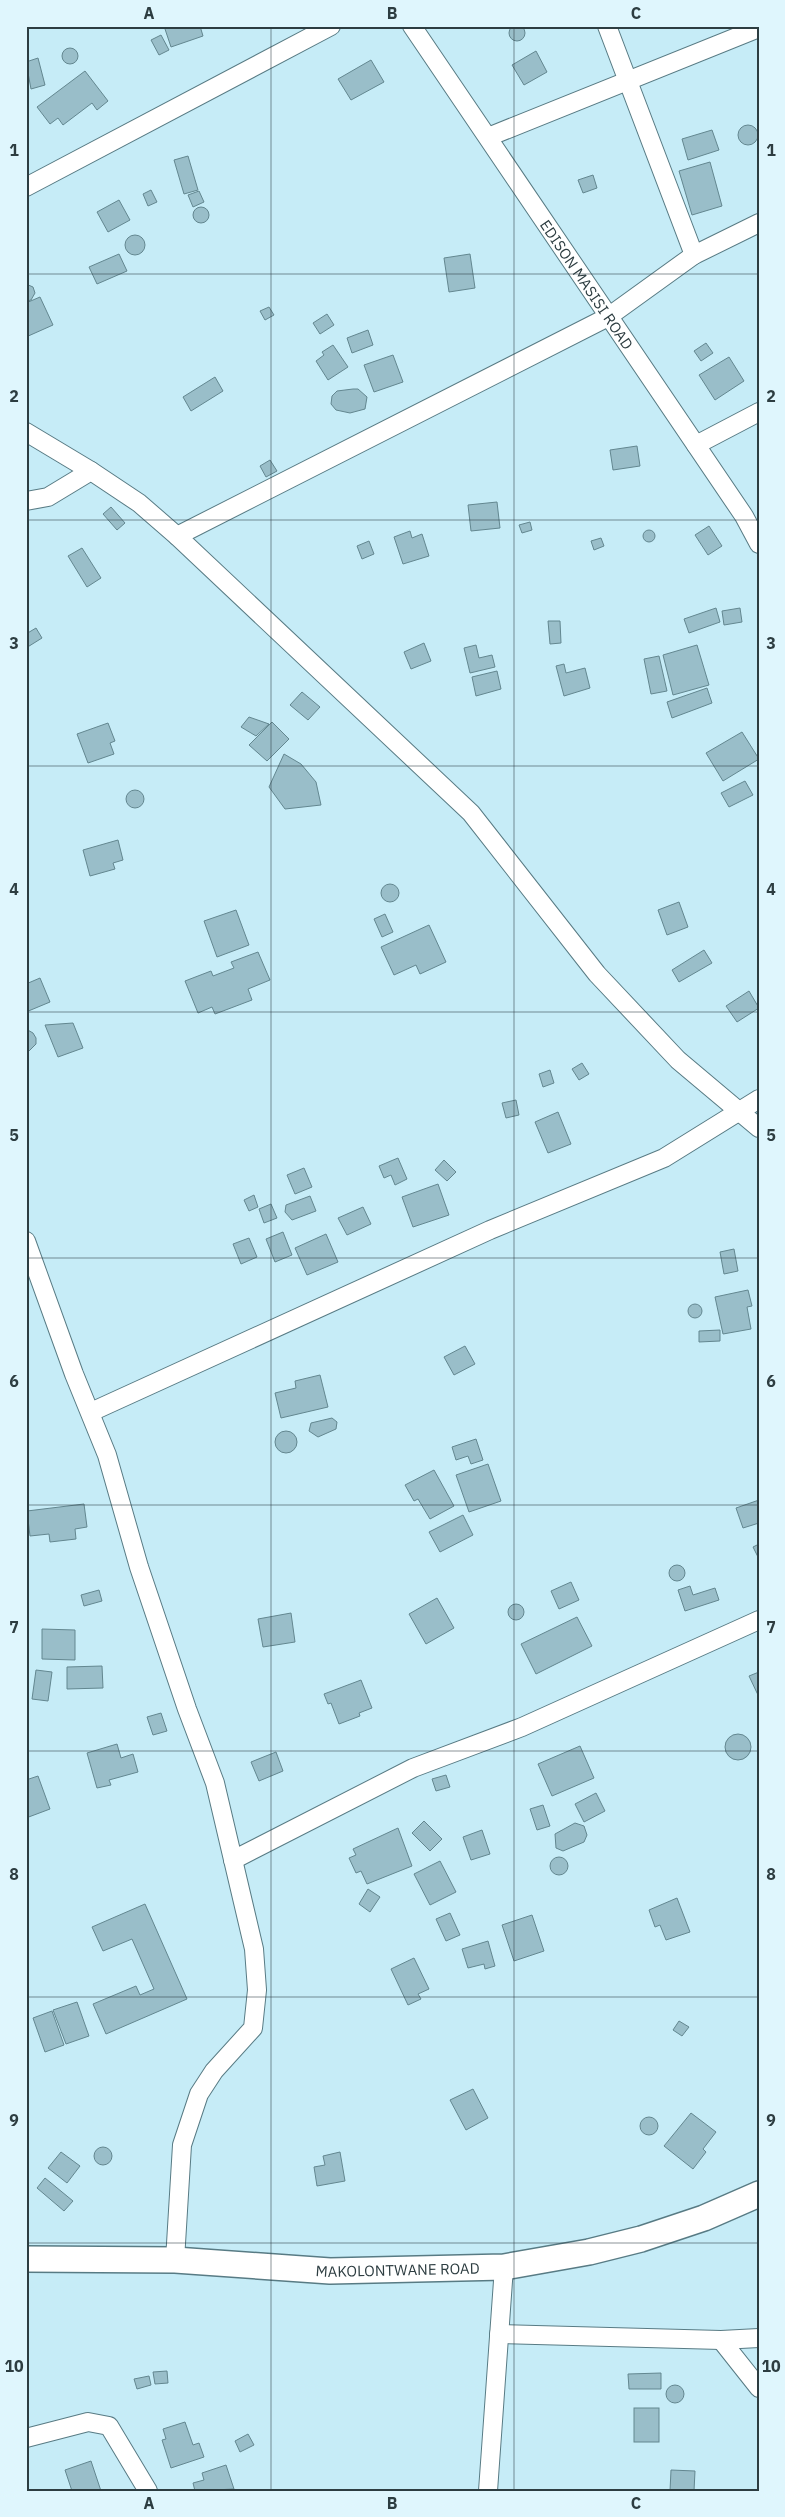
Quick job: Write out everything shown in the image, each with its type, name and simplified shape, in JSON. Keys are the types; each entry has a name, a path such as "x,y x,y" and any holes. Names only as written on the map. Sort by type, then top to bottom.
{"main road":[{"name":"MAKOLONTWANE ROAD","path":"26,2259 175,2260 330,2271 504,2267 589,2252 641,2239 704,2218 759,2194"}],"street":[{"path":"26,187 331,26"},
{"name":"EDISON MASISI ROAD","path":"412,26 744,516 759,544"},
{"path":"608,26 627,82 694,255"},
{"path":"488,137 759,28"},
{"path":"177,536 608,317 694,255 759,223"},
{"path":"696,445 759,412"},
{"path":"26,432 91,471 139,504 177,536 471,813 597,974 678,1060 759,1128"},
{"path":"26,501 48,497 91,471"},
{"path":"91,1412 490,1230 664,1158 759,1099"},
{"path":"26,1240 74,1374 91,1412 121,1501 142,1576 215,1783 254,1949 257,1990 252,2028 214,2071 199,2094 182,2145 175,2260"},
{"path":"233,1860 413,1768 522,1727 759,1620"},
{"path":"488,2491 504,2267"},
{"path":"499,2334 721,2340 759,2338"},
{"path":"721,2340 759,2388"},
{"path":"26,2438 88,2422 109,2426 148,2491"}],"building":[{"path":"514,25 520,25 525,30 523,39 514,41 509,36 509,30"},
{"path":"164,26 200,26 203,36 171,47"},
{"path":"161,35 169,50 159,55 151,40"},
{"path":"70,48 78,56 70,64 62,56"},
{"path":"536,51 547,72 524,85 512,65"},
{"path":"38,58 45,85 31,89 26,62"},
{"path":"371,60 384,82 351,100 338,79"},
{"path":"85,71 108,101 97,110 92,103 63,125 58,118 50,124 37,107"},
{"path":"748,125 755,128 758,135 755,142 748,145 741,142 738,135 741,128"},
{"path":"712,130 719,150 688,160 682,139"},
{"path":"188,156 198,190 184,194 174,160"},
{"path":"710,162 722,206 692,215 679,171"},
{"path":"593,175 597,188 583,193 578,180"},
{"path":"151,190 157,202 148,206 143,194"},
{"path":"199,191 204,202 193,207 188,195"},
{"path":"119,200 130,220 108,232 97,212"},
{"path":"198,207 204,207 209,212 207,221 198,223 193,218 193,212"},
{"path":"135,235 142,238 145,245 142,252 135,255 128,252 125,245 128,238"},
{"path":"119,254 127,271 97,284 89,267"},
{"path":"470,254 475,288 449,292 444,258"},
{"path":"26,284 33,287 35,293 31,300 27,301"},
{"path":"40,297 53,325 26,337 26,303"},
{"path":"269,307 274,315 265,320 260,311"},
{"path":"327,314 334,325 320,334 313,323"},
{"path":"368,330 373,345 352,353 347,338"},
{"path":"706,343 713,353 701,361 694,351"},
{"path":"333,345 348,367 328,380 316,361 324,355 322,352"},
{"path":"393,355 403,382 374,392 364,365"},
{"path":"729,357 744,381 715,400 699,375"},
{"path":"215,377 223,391 191,411 183,397"},
{"path":"358,389 367,397 365,409 350,413 336,410 331,404 332,396 337,391"},
{"path":"637,446 640,466 613,470 610,450"},
{"path":"270,460 277,471 266,477 260,466"},
{"path":"497,502 500,528 471,531 468,505"},
{"path":"111,507 125,523 117,530 103,514"},
{"path":"530,522 532,530 522,533 519,525"},
{"path":"709,526 722,546 708,555 695,535"},
{"path":"649,530 655,536 649,542 643,536"},
{"path":"410,531 412,538 422,534 429,556 403,564 394,537"},
{"path":"601,538 604,546 594,550 591,541"},
{"path":"369,541 374,554 362,559 357,546"},
{"path":"82,548 101,578 87,587 68,556"},
{"path":"716,608 720,622 689,633 684,619"},
{"path":"740,608 742,622 724,625 722,611"},
{"path":"548,621 560,621 561,643 550,644"},
{"path":"36,628 42,638 26,648 26,634"},
{"path":"424,643 431,661 411,669 404,652"},
{"path":"476,645 479,658 492,655 495,667 470,673 464,648"},
{"path":"697,645 709,685 673,695 663,655"},
{"path":"659,656 667,691 651,694 644,659"},
{"path":"564,664 566,673 585,668 590,688 564,696 556,666"},
{"path":"497,671 501,689 476,696 472,677"},
{"path":"707,688 712,703 672,718 667,702"},
{"path":"302,692 320,707 308,720 290,705"},
{"path":"249,717 269,724 256,736 241,727"},
{"path":"272,722 289,739 267,761 249,745"},
{"path":"108,723 115,741 110,743 114,754 88,763 77,734"},
{"path":"742,732 759,759 723,781 706,753"},
{"path":"284,754 301,764 316,782 321,805 285,809 269,787"},
{"path":"745,781 753,795 729,807 721,793"},
{"path":"135,790 143,795 144,799 139,807 135,808 127,803 126,799 131,791"},
{"path":"118,840 123,860 113,863 115,869 90,876 83,850"},
{"path":"390,884 396,887 399,893 396,899 390,902 384,899 381,893 384,887"},
{"path":"679,902 688,927 667,935 658,910"},
{"path":"236,910 249,945 217,957 204,921"},
{"path":"385,914 393,932 382,937 374,919"},
{"path":"429,925 446,962 420,974 416,965 394,975 381,947"},
{"path":"704,950 712,963 679,982 672,970"},
{"path":"258,952 270,980 248,989 252,1000 215,1014 212,1007 198,1013 185,981 211,971 213,976 234,968 231,962"},
{"path":"40,978 50,1002 26,1012 26,984"},
{"path":"749,991 759,1008 737,1022 726,1006"},
{"path":"73,1023 83,1048 58,1057 45,1025"},
{"path":"26,1029 33,1033 36,1038 36,1044 27,1053"},
{"path":"582,1063 589,1074 579,1080 572,1069"},
{"path":"550,1070 554,1083 543,1087 539,1074"},
{"path":"516,1100 519,1115 506,1118 502,1103"},
{"path":"558,1112 571,1144 548,1153 535,1122"},
{"path":"398,1158 407,1179 395,1185 391,1175 384,1178 379,1166"},
{"path":"444,1160 456,1172 447,1181 435,1170"},
{"path":"304,1168 312,1187 295,1194 287,1175"},
{"path":"438,1184 449,1215 413,1227 402,1197"},
{"path":"254,1195 258,1207 249,1211 244,1200"},
{"path":"310,1196 316,1211 292,1220 285,1212 286,1205"},
{"path":"271,1204 277,1218 264,1223 259,1209"},
{"path":"363,1207 371,1224 347,1235 338,1218"},
{"path":"283,1232 292,1255 275,1262 266,1239"},
{"path":"326,1234 338,1262 307,1275 295,1248"},
{"path":"249,1238 257,1257 241,1264 233,1244"},
{"path":"734,1249 738,1271 724,1274 720,1252"},
{"path":"748,1290 752,1306 747,1307 751,1329 723,1334 715,1297"},
{"path":"692,1304 698,1304 702,1311 698,1318 692,1318 688,1314 688,1308"},
{"path":"720,1330 720,1341 699,1342 699,1331"},
{"path":"465,1346 475,1364 454,1375 444,1357"},
{"path":"320,1375 328,1407 281,1418 275,1393 296,1388 295,1381"},
{"path":"332,1418 337,1422 336,1429 318,1437 309,1431 311,1423"},
{"path":"282,1431 290,1431 297,1438 297,1446 290,1453 282,1453 275,1446 275,1438"},
{"path":"476,1439 483,1460 471,1464 468,1456 456,1460 452,1447"},
{"path":"488,1464 501,1501 469,1512 456,1475"},
{"path":"434,1470 454,1506 430,1519 418,1499 414,1501 405,1485"},
{"path":"759,1500 759,1523 743,1528 736,1508"},
{"path":"84,1504 87,1527 75,1529 76,1539 50,1542 49,1534 30,1536 27,1511"},
{"path":"463,1515 473,1535 440,1552 429,1532"},
{"path":"759,1544 759,1559 753,1547"},
{"path":"677,1565 685,1573 677,1581 669,1573"},
{"path":"571,1582 579,1600 559,1609 551,1591"},
{"path":"690,1586 693,1595 715,1588 719,1600 685,1611 678,1590"},
{"path":"99,1590 102,1601 84,1606 81,1595"},
{"path":"437,1598 454,1628 426,1644 409,1614"},
{"path":"513,1604 519,1604 524,1609 522,1618 513,1620 508,1615 508,1609"},
{"path":"291,1613 295,1642 263,1647 258,1619"},
{"path":"577,1617 592,1646 536,1674 521,1644"},
{"path":"42,1629 75,1630 75,1660 42,1659"},
{"path":"102,1666 103,1688 67,1689 67,1667"},
{"path":"36,1670 52,1672 48,1701 32,1699"},
{"path":"759,1672 759,1694 758,1695 749,1676"},
{"path":"361,1680 372,1708 359,1713 360,1716 339,1724 331,1703 328,1704 324,1694"},
{"path":"161,1713 167,1731 153,1735 147,1717"},
{"path":"738,1734 747,1738 751,1747 747,1756 738,1760 729,1756 725,1747 729,1738"},
{"path":"117,1744 121,1758 133,1754 138,1772 109,1780 111,1785 97,1788 87,1753"},
{"path":"580,1746 594,1778 552,1796 538,1764"},
{"path":"276,1752 283,1771 259,1781 251,1762"},
{"path":"446,1775 450,1787 436,1791 432,1779"},
{"path":"38,1776 50,1809 26,1818 26,1780"},
{"path":"596,1793 605,1811 584,1822 575,1804"},
{"path":"543,1805 550,1826 537,1830 530,1809"},
{"path":"424,1821 442,1839 430,1851 412,1833"},
{"path":"575,1823 584,1826 587,1835 584,1842 563,1851 556,1848 555,1834"},
{"path":"398,1828 412,1866 367,1884 361,1871 356,1873 349,1858 356,1855 353,1849"},
{"path":"482,1830 490,1854 471,1860 463,1837"},
{"path":"559,1857 565,1860 568,1866 565,1872 559,1875 553,1872 550,1866 553,1860"},
{"path":"440,1861 456,1892 430,1905 414,1874"},
{"path":"368,1889 380,1897 370,1912 359,1904"},
{"path":"677,1898 690,1932 666,1940 660,1925 655,1927 649,1910"},
{"path":"145,1904 187,1999 106,2034 93,2004 136,1986 140,1995 154,1989 132,1939 103,1951 92,1927"},
{"path":"450,1913 460,1935 446,1941 436,1919"},
{"path":"532,1915 544,1951 514,1961 502,1925"},
{"path":"488,1941 495,1966 485,1969 484,1964 468,1968 462,1949"},
{"path":"414,1958 429,1989 418,1994 421,1999 408,2005 391,1969"},
{"path":"77,2002 89,2036 66,2044 53,2010"},
{"path":"52,2011 64,2045 45,2052 33,2018"},
{"path":"679,2021 689,2027 682,2036 673,2030"},
{"path":"473,2089 488,2118 466,2130 450,2100"},
{"path":"691,2113 716,2132 703,2149 706,2152 693,2169 664,2146"},
{"path":"645,2117 653,2117 658,2122 656,2133 645,2135 640,2130 640,2122"},
{"path":"103,2147 109,2150 112,2156 109,2162 103,2165 97,2162 94,2156 97,2150"},
{"path":"61,2152 80,2166 67,2183 48,2168"},
{"path":"340,2152 345,2181 317,2186 314,2167 325,2165 323,2156"},
{"path":"45,2178 73,2201 64,2211 37,2188"},
{"path":"167,2371 168,2383 155,2384 153,2372"},
{"path":"661,2373 661,2389 629,2389 628,2374"},
{"path":"149,2376 151,2385 137,2389 134,2379"},
{"path":"671,2385 679,2385 684,2390 682,2401 671,2403 666,2398 666,2390"},
{"path":"634,2408 659,2408 659,2442 634,2442"},
{"path":"185,2422 193,2445 199,2443 204,2457 171,2468 162,2440 166,2439 163,2429"},
{"path":"248,2434 254,2445 240,2452 235,2441"},
{"path":"91,2461 101,2491 72,2491 65,2470"},
{"path":"226,2465 234,2489 195,2491 193,2483 204,2480 202,2473"},
{"path":"671,2470 695,2471 694,2491 670,2491"}]}
